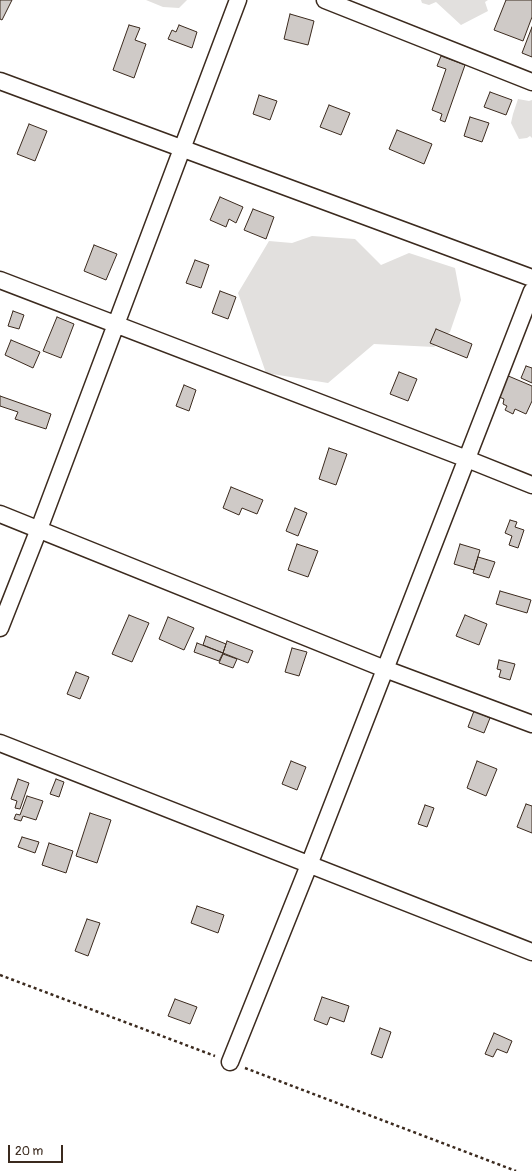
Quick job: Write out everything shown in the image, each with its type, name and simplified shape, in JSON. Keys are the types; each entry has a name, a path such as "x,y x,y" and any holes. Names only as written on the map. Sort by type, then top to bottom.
{"street":[{"path":"0,628 39,529 238,0"},
{"path":"325,0 532,82"},
{"path":"0,81 532,278"},
{"path":"0,280 532,485"},
{"path":"230,1062 309,865 532,291"},
{"path":"0,514 385,669 532,724"},
{"path":"0,743 532,952"}],"path":[{"path":"0,975 516,1171"}],"shaded area":[{"path":"146,0 187,0 179,8 163,7"},
{"path":"421,0 488,0 485,2 488,11 461,25 436,2 429,5 422,3"},
{"path":"518,99 529,101 532,100 532,138 530,136 519,139 511,123"},
{"path":"312,236 355,239 381,265 409,253 455,268 461,300 450,332 434,347 374,344 328,383 266,373 238,293 269,241 292,243"}],"building":[{"path":"0,0 12,0 2,20 0,19"},
{"path":"506,0 532,0 532,17 523,41 494,30"},
{"path":"290,14 314,21 308,45 284,39"},
{"path":"129,25 140,28 135,40 146,44 134,78 113,70"},
{"path":"179,25 197,32 192,48 168,39 172,30 176,32"},
{"path":"532,27 532,57 522,53"},
{"path":"441,56 465,65 445,122 440,120 442,114 432,110 446,69 437,66"},
{"path":"490,92 512,100 506,115 484,107"},
{"path":"259,95 277,101 270,120 253,114"},
{"path":"329,105 350,113 341,135 320,127"},
{"path":"470,117 489,123 482,142 464,136"},
{"path":"29,124 47,131 35,161 17,154"},
{"path":"397,130 432,144 424,164 389,149"},
{"path":"220,197 243,207 236,223 229,219 226,227 210,220"},
{"path":"253,209 274,217 266,239 244,230"},
{"path":"94,245 117,254 106,280 84,271"},
{"path":"195,260 209,265 201,288 186,283"},
{"path":"220,291 236,297 228,319 212,313"},
{"path":"13,311 24,315 19,329 8,326"},
{"path":"57,317 74,324 61,358 43,351"},
{"path":"436,329 472,344 467,358 430,343"},
{"path":"11,340 40,352 33,368 5,355"},
{"path":"526,366 532,368 532,383 521,378"},
{"path":"399,372 417,379 408,401 390,394"},
{"path":"506,375 532,386 532,401 526,414 515,409 513,414 505,410 507,406 503,404 504,399 497,396"},
{"path":"184,385 196,390 189,411 176,406"},
{"path":"0,396 51,414 46,429 15,419 18,412 0,406"},
{"path":"329,448 347,454 336,485 319,479"},
{"path":"231,487 263,500 257,514 242,508 239,515 223,508"},
{"path":"295,508 307,513 298,536 286,531"},
{"path":"510,520 517,522 515,527 524,530 518,548 509,545 512,536 505,533"},
{"path":"297,544 318,551 308,577 288,570"},
{"path":"460,544 480,550 474,570 454,564"},
{"path":"478,557 495,562 489,578 473,573"},
{"path":"500,591 531,600 527,613 496,604"},
{"path":"129,615 149,623 132,662 112,654"},
{"path":"465,615 487,624 479,645 456,636"},
{"path":"168,617 194,628 184,650 159,639"},
{"path":"206,636 226,644 223,653 203,645"},
{"path":"227,641 253,651 248,663 223,653"},
{"path":"197,643 223,653 219,661 194,652"},
{"path":"292,648 307,652 299,676 285,672"},
{"path":"223,654 237,659 233,668 219,663"},
{"path":"499,660 515,664 510,680 499,677 501,670 497,669"},
{"path":"76,672 89,677 80,699 67,694"},
{"path":"474,711 490,718 484,733 468,727"},
{"path":"291,761 306,767 297,790 282,784"},
{"path":"477,761 497,769 486,796 467,788"},
{"path":"18,779 29,783 20,809 15,808 17,801 11,799"},
{"path":"56,779 64,782 59,797 50,794"},
{"path":"27,796 43,801 36,820 23,816 21,821 14,819 16,814 20,815"},
{"path":"526,804 532,806 532,833 517,827"},
{"path":"425,805 434,808 427,827 418,824"},
{"path":"90,813 111,820 97,863 76,856"},
{"path":"22,837 39,842 35,853 18,847"},
{"path":"49,843 73,851 66,873 42,865"},
{"path":"197,906 224,915 218,933 191,923"},
{"path":"87,919 100,923 88,956 75,951"},
{"path":"322,997 349,1006 344,1022 330,1017 327,1025 314,1020"},
{"path":"175,999 197,1007 190,1024 168,1016"},
{"path":"380,1028 391,1032 382,1058 371,1054"},
{"path":"494,1033 512,1041 507,1053 497,1049 493,1057 485,1054"}]}
